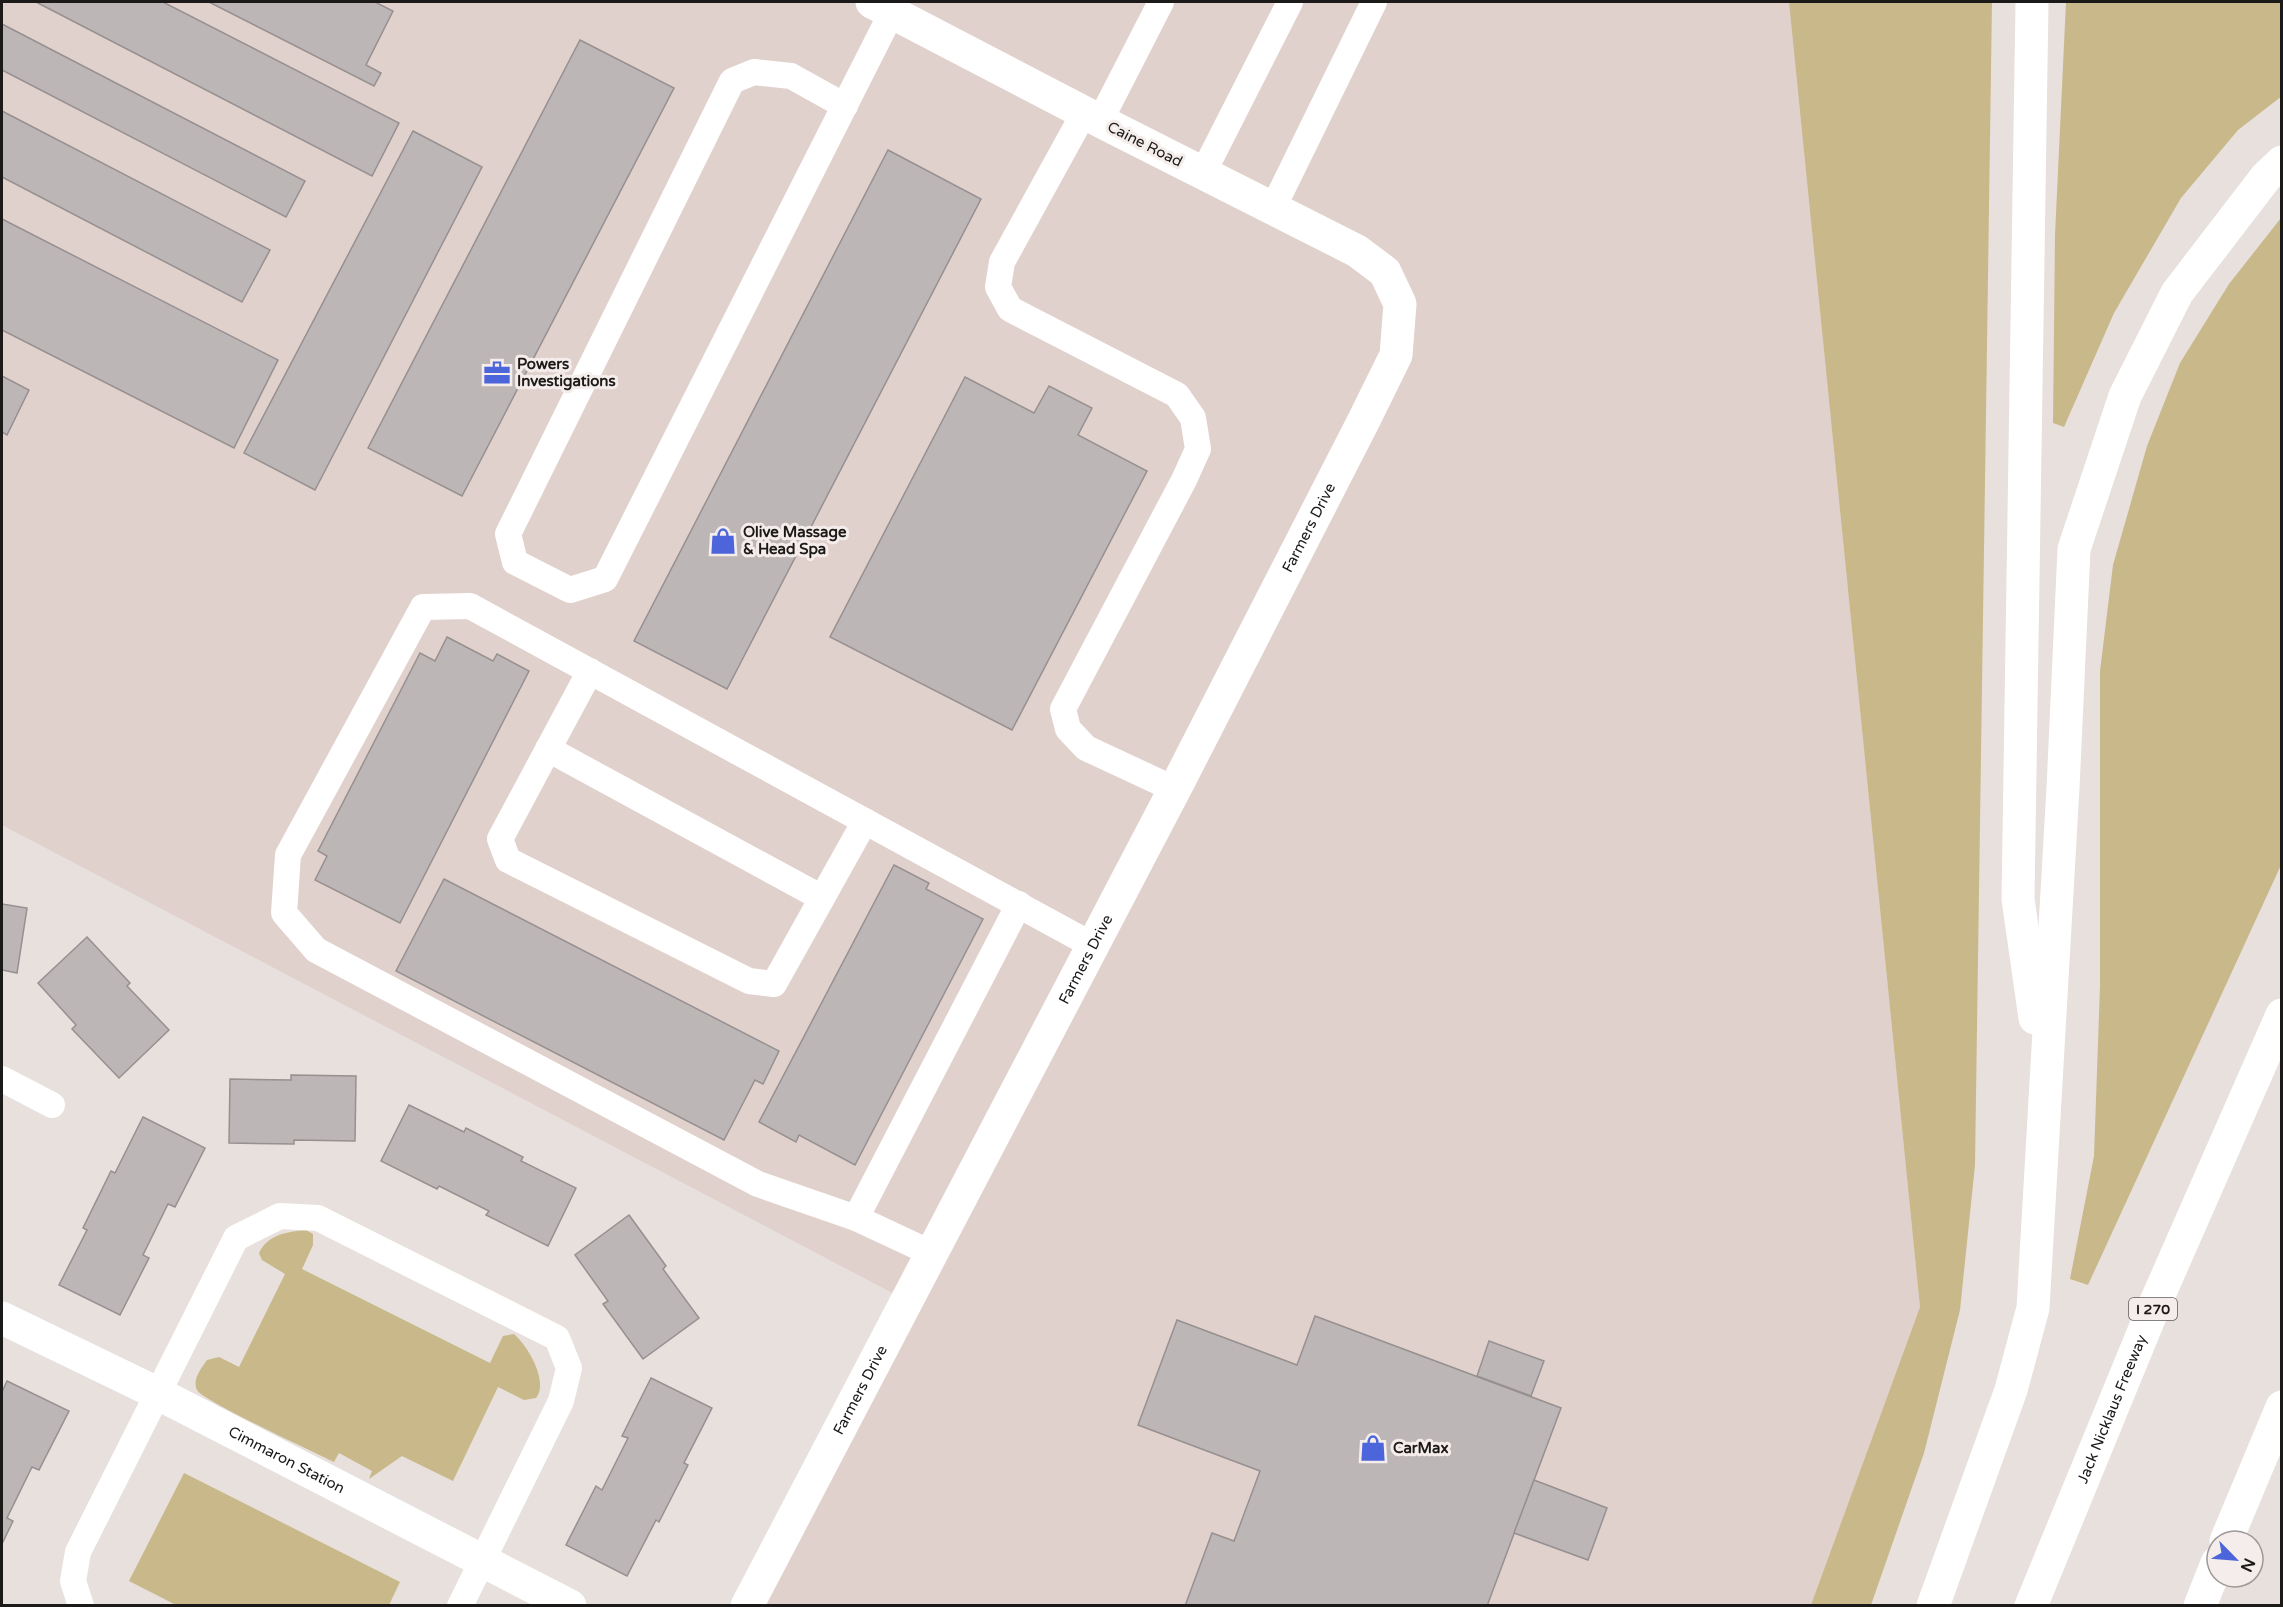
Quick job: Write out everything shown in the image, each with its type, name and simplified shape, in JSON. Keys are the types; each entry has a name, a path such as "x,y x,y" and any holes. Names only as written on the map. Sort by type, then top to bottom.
{"main road":[{"path":"2032,2 2018,899 2044,1089"},
{"name":"Caine Road","path":"882,7 1092,117 1357,251 1384,272 1400,304"},
{"path":"1933,1605 2011,1390 2033,1308 2063,788 2074,549 2125,396 2177,293 2266,177 2282,162"},
{"name":"Farmers Drive","path":"747,1605 1359,431 1396,355 1400,304"},
{"name":"Jack Nicklaus Freeway","path":"2031,1605 2155,1304 2282,1015"},
{"name":"Cimmaron Station","path":"2,1318 157,1393 570,1605"},
{"path":"2231,1529 2282,1407"},
{"path":"2200,1605 2206,1589"}],"lane":[{"path":"1161,2 1002,262 998,287 1010,309 1177,396 1193,418 1198,449 1184,480 1063,709 1068,729 1086,748 1174,789"},
{"path":"1203,173 1290,2"},
{"path":"1273,208 1374,2"},
{"path":"845,106 791,76 754,72 732,81 508,534 515,562 570,590 605,579 845,106 882,7"},
{"path":"931,1253 856,1218 758,1184 316,950 284,913 288,855 423,607 470,606 1092,945"},
{"path":"590,671 500,839 508,861 749,981 774,984 865,821"},
{"path":"548,749 822,898"},
{"path":"856,1218 1019,904"},
{"path":"2,1079 52,1105"},
{"path":"81,1605 73,1581 78,1552 236,1238 280,1216 318,1218 557,1338 569,1368 561,1401 484,1561 460,1605"}],"shaded area":[{"path":"2,2 1789,2 1920,1307 1811,1605 742,1605 900,1297 2,825"},
{"path":"1789,2 1992,2 1975,1165 1960,1310 1924,1453 1871,1605 1811,1605 1920,1307"},
{"path":"2066,2 2281,2 2282,96 2238,130 2181,198 2114,313 2064,427 2053,423 2055,235"},
{"path":"2281,218 2281,865 2088,1285 2070,1279 2094,1156 2100,987 2100,671 2113,565 2147,446 2180,363 2229,284"},
{"path":"306,1230 313,1234 313,1245 302,1269 490,1363 503,1336 514,1334 531,1355 540,1383 536,1398 524,1400 498,1387 453,1481 402,1456 369,1479 372,1471 339,1453 334,1462 237,1415 203,1396 197,1390 196,1378 207,1360 219,1357 239,1367 285,1274 262,1260 259,1253 263,1247 279,1235"},
{"path":"184,1473 400,1582 389,1605 176,1605 129,1581"}],"building":[{"path":"36,2 163,2 399,123 372,176"},
{"path":"209,2 375,2 393,11 366,65 381,73 374,86"},
{"path":"2,24 305,181 286,217 2,70"},
{"path":"580,40 674,88 462,496 368,448"},
{"path":"2,111 270,250 242,302 2,177"},
{"path":"413,131 482,167 315,490 244,453"},
{"path":"888,150 981,199 727,689 634,641"},
{"path":"2,219 278,360 234,448 2,330"},
{"path":"2,376 29,390 7,435 2,432"},
{"path":"965,377 1034,413 1049,386 1092,408 1078,435 1147,471 1012,730 830,637"},
{"path":"447,637 493,661 497,654 529,671 400,923 315,880 327,856 318,851 420,653 435,661"},
{"path":"894,865 929,883 926,889 983,919 855,1165 799,1135 796,1142 759,1122"},
{"path":"444,879 779,1051 763,1084 755,1080 724,1140 396,971"},
{"path":"2,904 27,908 17,973 2,970"},
{"path":"87,937 130,983 127,986 169,1030 119,1078 72,1029 76,1025 38,983"},
{"path":"291,1075 356,1076 355,1141 294,1140 294,1144 229,1143 230,1079 291,1080"},
{"path":"409,1105 464,1132 466,1128 523,1157 521,1161 576,1188 548,1246 486,1215 489,1211 439,1186 437,1189 381,1161"},
{"path":"143,1117 205,1148 175,1207 168,1204 143,1255 149,1258 120,1315 59,1285 87,1230 83,1228 111,1171 115,1173"},
{"path":"629,1215 666,1266 663,1269 699,1318 643,1359 603,1304 608,1301 575,1255"},
{"name":"CarMax","path":"1315,1316 1561,1408 1487,1606 1185,1606 1212,1533 1234,1541 1260,1471 1138,1425 1177,1320 1297,1365"},
{"path":"1489,1341 1544,1361 1531,1396 1477,1376"},
{"path":"651,1378 712,1408 684,1463 688,1465 659,1522 656,1520 627,1576 566,1545 596,1486 602,1490 628,1438 622,1436"},
{"path":"7,1381 69,1411 39,1470 32,1467 7,1518 13,1521 2,1544 2,1392"},
{"path":"1534,1480 1607,1508 1588,1560 1514,1533"}],"place":[{"name":"Powers Investigations","path":"497,373"},
{"name":"Olive Massage & Head Spa","path":"723,541"},
{"name":"CarMax","path":"1373,1448"}]}
